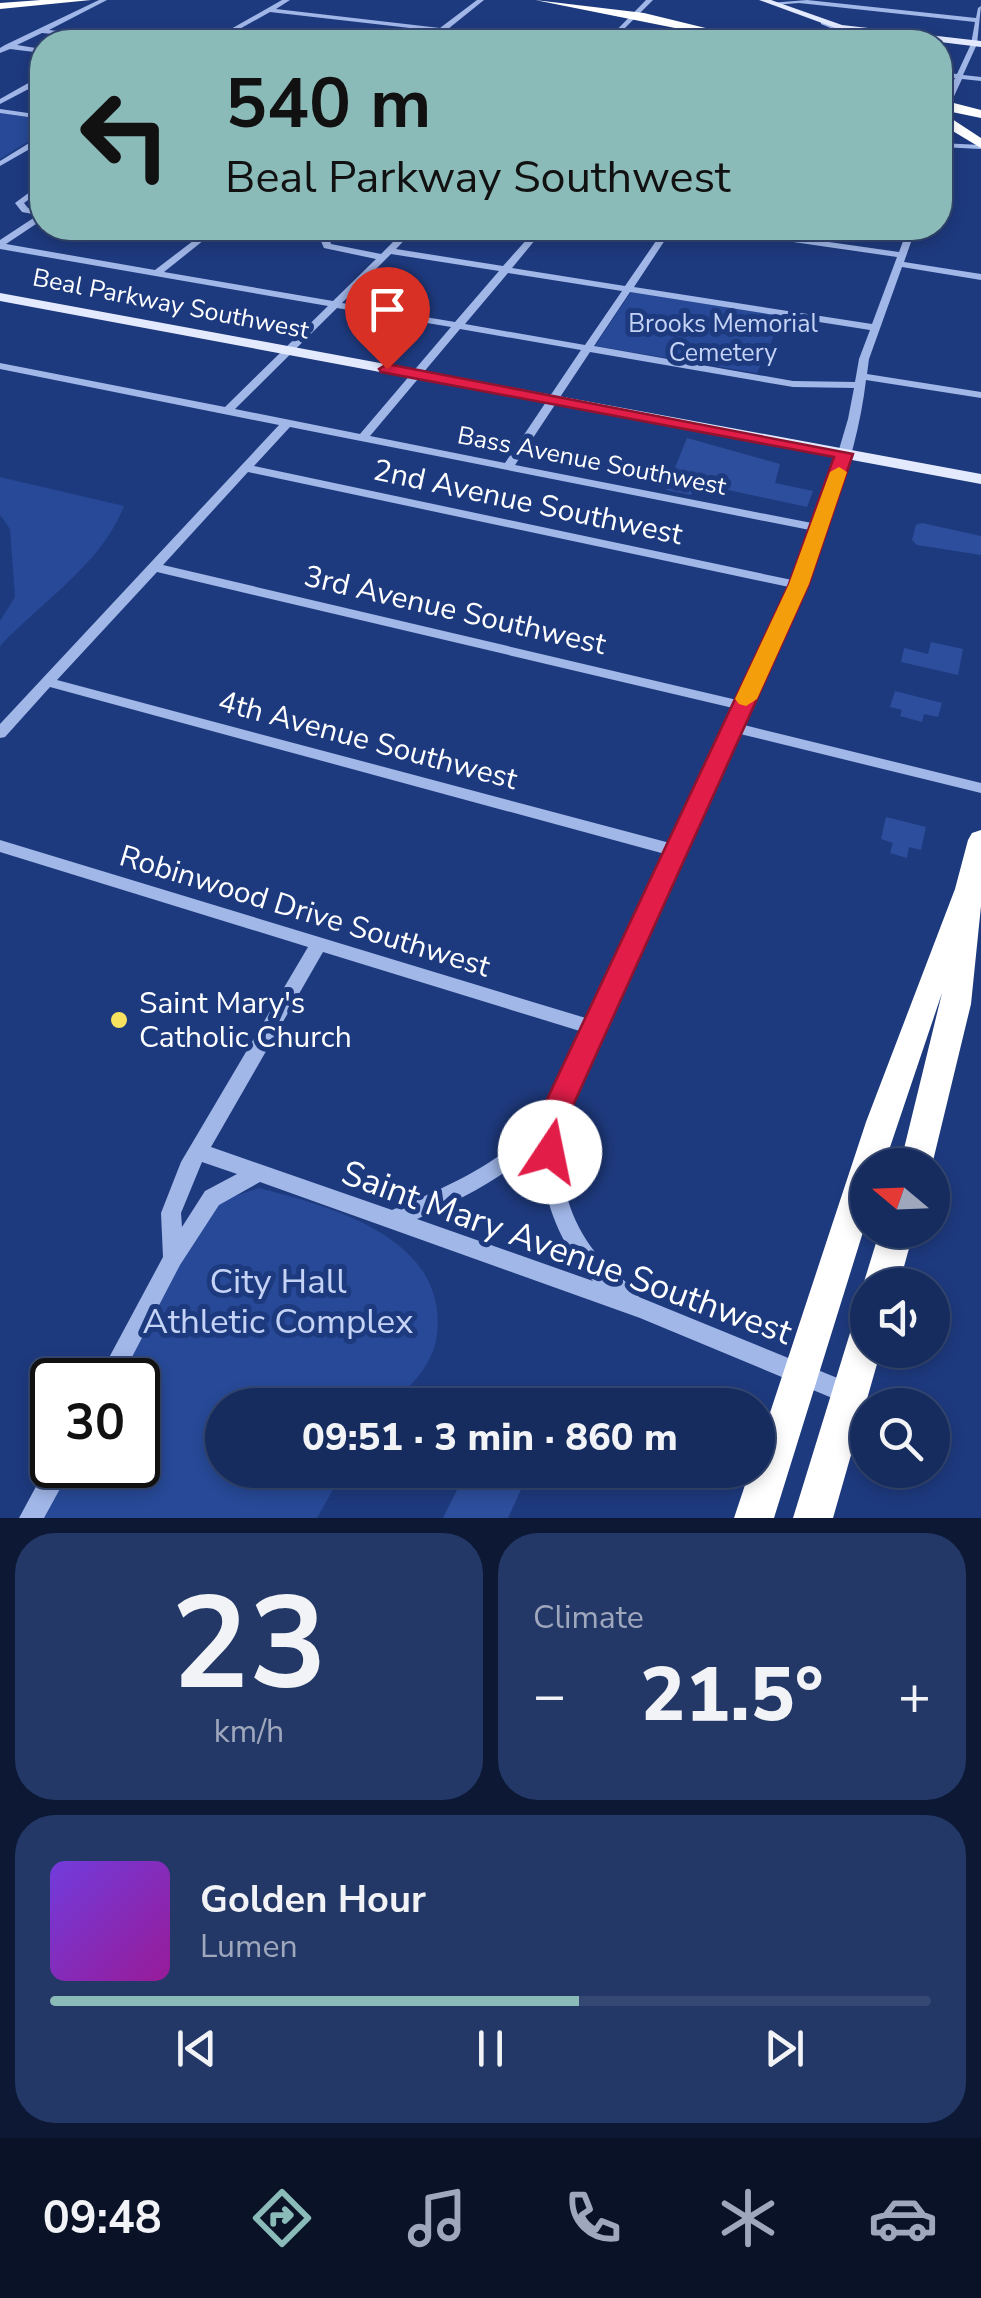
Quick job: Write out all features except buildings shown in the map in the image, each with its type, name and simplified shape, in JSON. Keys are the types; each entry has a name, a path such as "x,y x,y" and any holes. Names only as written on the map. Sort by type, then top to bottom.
{"highway":[{"path":"0,6 86,0"},
{"path":"540,0 637,12 709,30"},
{"path":"569,0 717,30"},
{"path":"952,106 980,114"},
{"path":"952,109 981,136"},
{"path":"952,126 976,146"},
{"path":"920,1148 956,1004 969,888 981,840"},
{"path":"754,1518 888,1099 925,992 969,888"},
{"path":"812,1518 850,1394"}],"main road":[{"path":"768,1 844,30"},
{"path":"952,43 978,44"},
{"name":"Beal Parkway Southwest","path":"1,298 981,480"}],"street":[{"path":"42,30 104,0"},
{"path":"233,30 287,0"},
{"path":"269,10 442,30 481,0"},
{"path":"620,30 650,0"},
{"path":"768,1 806,1 978,20"},
{"path":"952,97 978,44 981,8"},
{"path":"3,47 30,35"},
{"path":"3,47 30,50"},
{"path":"952,75 981,79"},
{"path":"0,102 30,86"},
{"path":"0,110 30,115"},
{"path":"0,164 30,146"},
{"path":"30,195 20,202 30,211"},
{"path":"0,245 30,223"},
{"path":"157,273 200,240"},
{"path":"325,240 327,246 506,269 875,328"},
{"path":"228,410 400,240"},
{"path":"362,437 530,240"},
{"path":"508,466 661,240"},
{"path":"785,240 981,276"},
{"path":"391,1221 506,1164 530,1145 556,1110 822,529 875,328 908,240"},
{"path":"0,245 793,384 862,380 981,395"},
{"name":"Bass Avenue Southwest","path":"0,366 822,529"},
{"path":"0,733 288,422"},
{"name":"2nd Avenue Southwest","path":"246,468 799,584"},
{"name":"3rd Avenue Southwest","path":"154,567 743,706"},
{"name":"4th Avenue Southwest","path":"47,682 676,850"},
{"path":"733,727 981,788"},
{"name":"Robinwood Drive Southwest","path":"0,846 594,1028"},
{"path":"173,1258 172,1212 197,1151 319,944"},
{"path":"556,1110 550,1152 561,1214 590,1262 642,1308"},
{"name":"Saint Mary Avenue Southwest","path":"197,1151 642,1308 850,1394"},
{"path":"120,1358 173,1258 212,1198 260,1173"},
{"path":"32,1518 48,1488"}],"green space":[{"path":"0,113 30,117 30,140 0,159"},
{"name":"Brooks Memorial Cemetery","path":"631,292 783,316 757,373 595,346"},
{"path":"0,477 124,506 114,527 86,564 0,646 0,621 15,597 10,529 0,515"},
{"name":"City Hall Athletic Complex","path":"259,1188 353,1218 408,1253 426,1277 436,1306 436,1341 423,1369 406,1388 205,1388 205,1488 334,1488 317,1518 39,1518 55,1488 160,1488 160,1358 127,1358 203,1220 220,1201"}],"slow traffic":[{"path":"746,699 822,529 839,472"}],"place":[{"name":"Saint Mary's Catholic Church","path":"119,1020"}],"route":[{"path":"387,369 844,454 822,529 799,584 556,1110 550,1152"}]}
